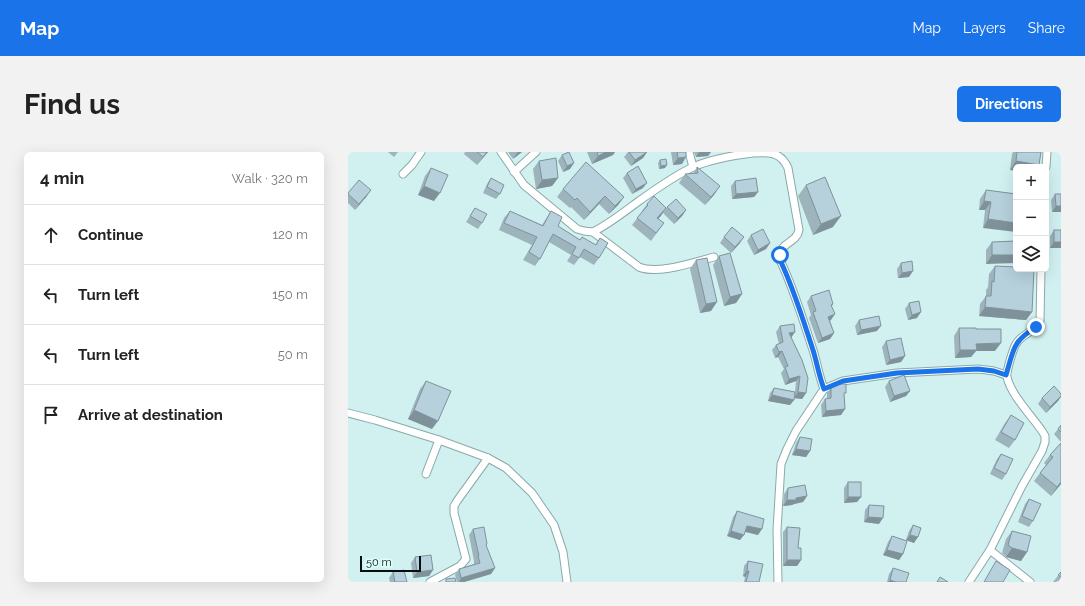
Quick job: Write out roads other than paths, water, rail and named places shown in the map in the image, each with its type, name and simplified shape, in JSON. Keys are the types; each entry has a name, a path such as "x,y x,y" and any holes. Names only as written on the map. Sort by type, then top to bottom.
{"street":[{"path":"403,174 412,165 421,152"},
{"path":"501,152 524,185 576,228 593,232 639,267 646,270 656,270 714,257"},
{"path":"514,172 536,152"},
{"path":"689,152 693,167"},
{"path":"1046,164 1047,152"},
{"path":"593,232 653,191 693,167 742,153 776,153 785,162 788,168 799,230 797,236 783,246 780,260 797,300 824,389"},
{"path":"969,582 990,550 1022,486 1042,451 1045,442 1045,436 1042,430 1017,397 1010,386 1006,375 1016,344 1021,337 1036,327 1040,321 1042,272"},
{"path":"778,582 777,530 781,464 796,431 824,389 843,381 897,373 978,369 994,371 1006,375"},
{"path":"348,413 439,440 488,458 506,468 532,493 554,525 563,552 567,582"},
{"path":"426,474 439,440"},
{"path":"430,582 460,566 466,559 454,513 454,506 456,501 488,458"},
{"path":"990,550 1030,582"}]}
